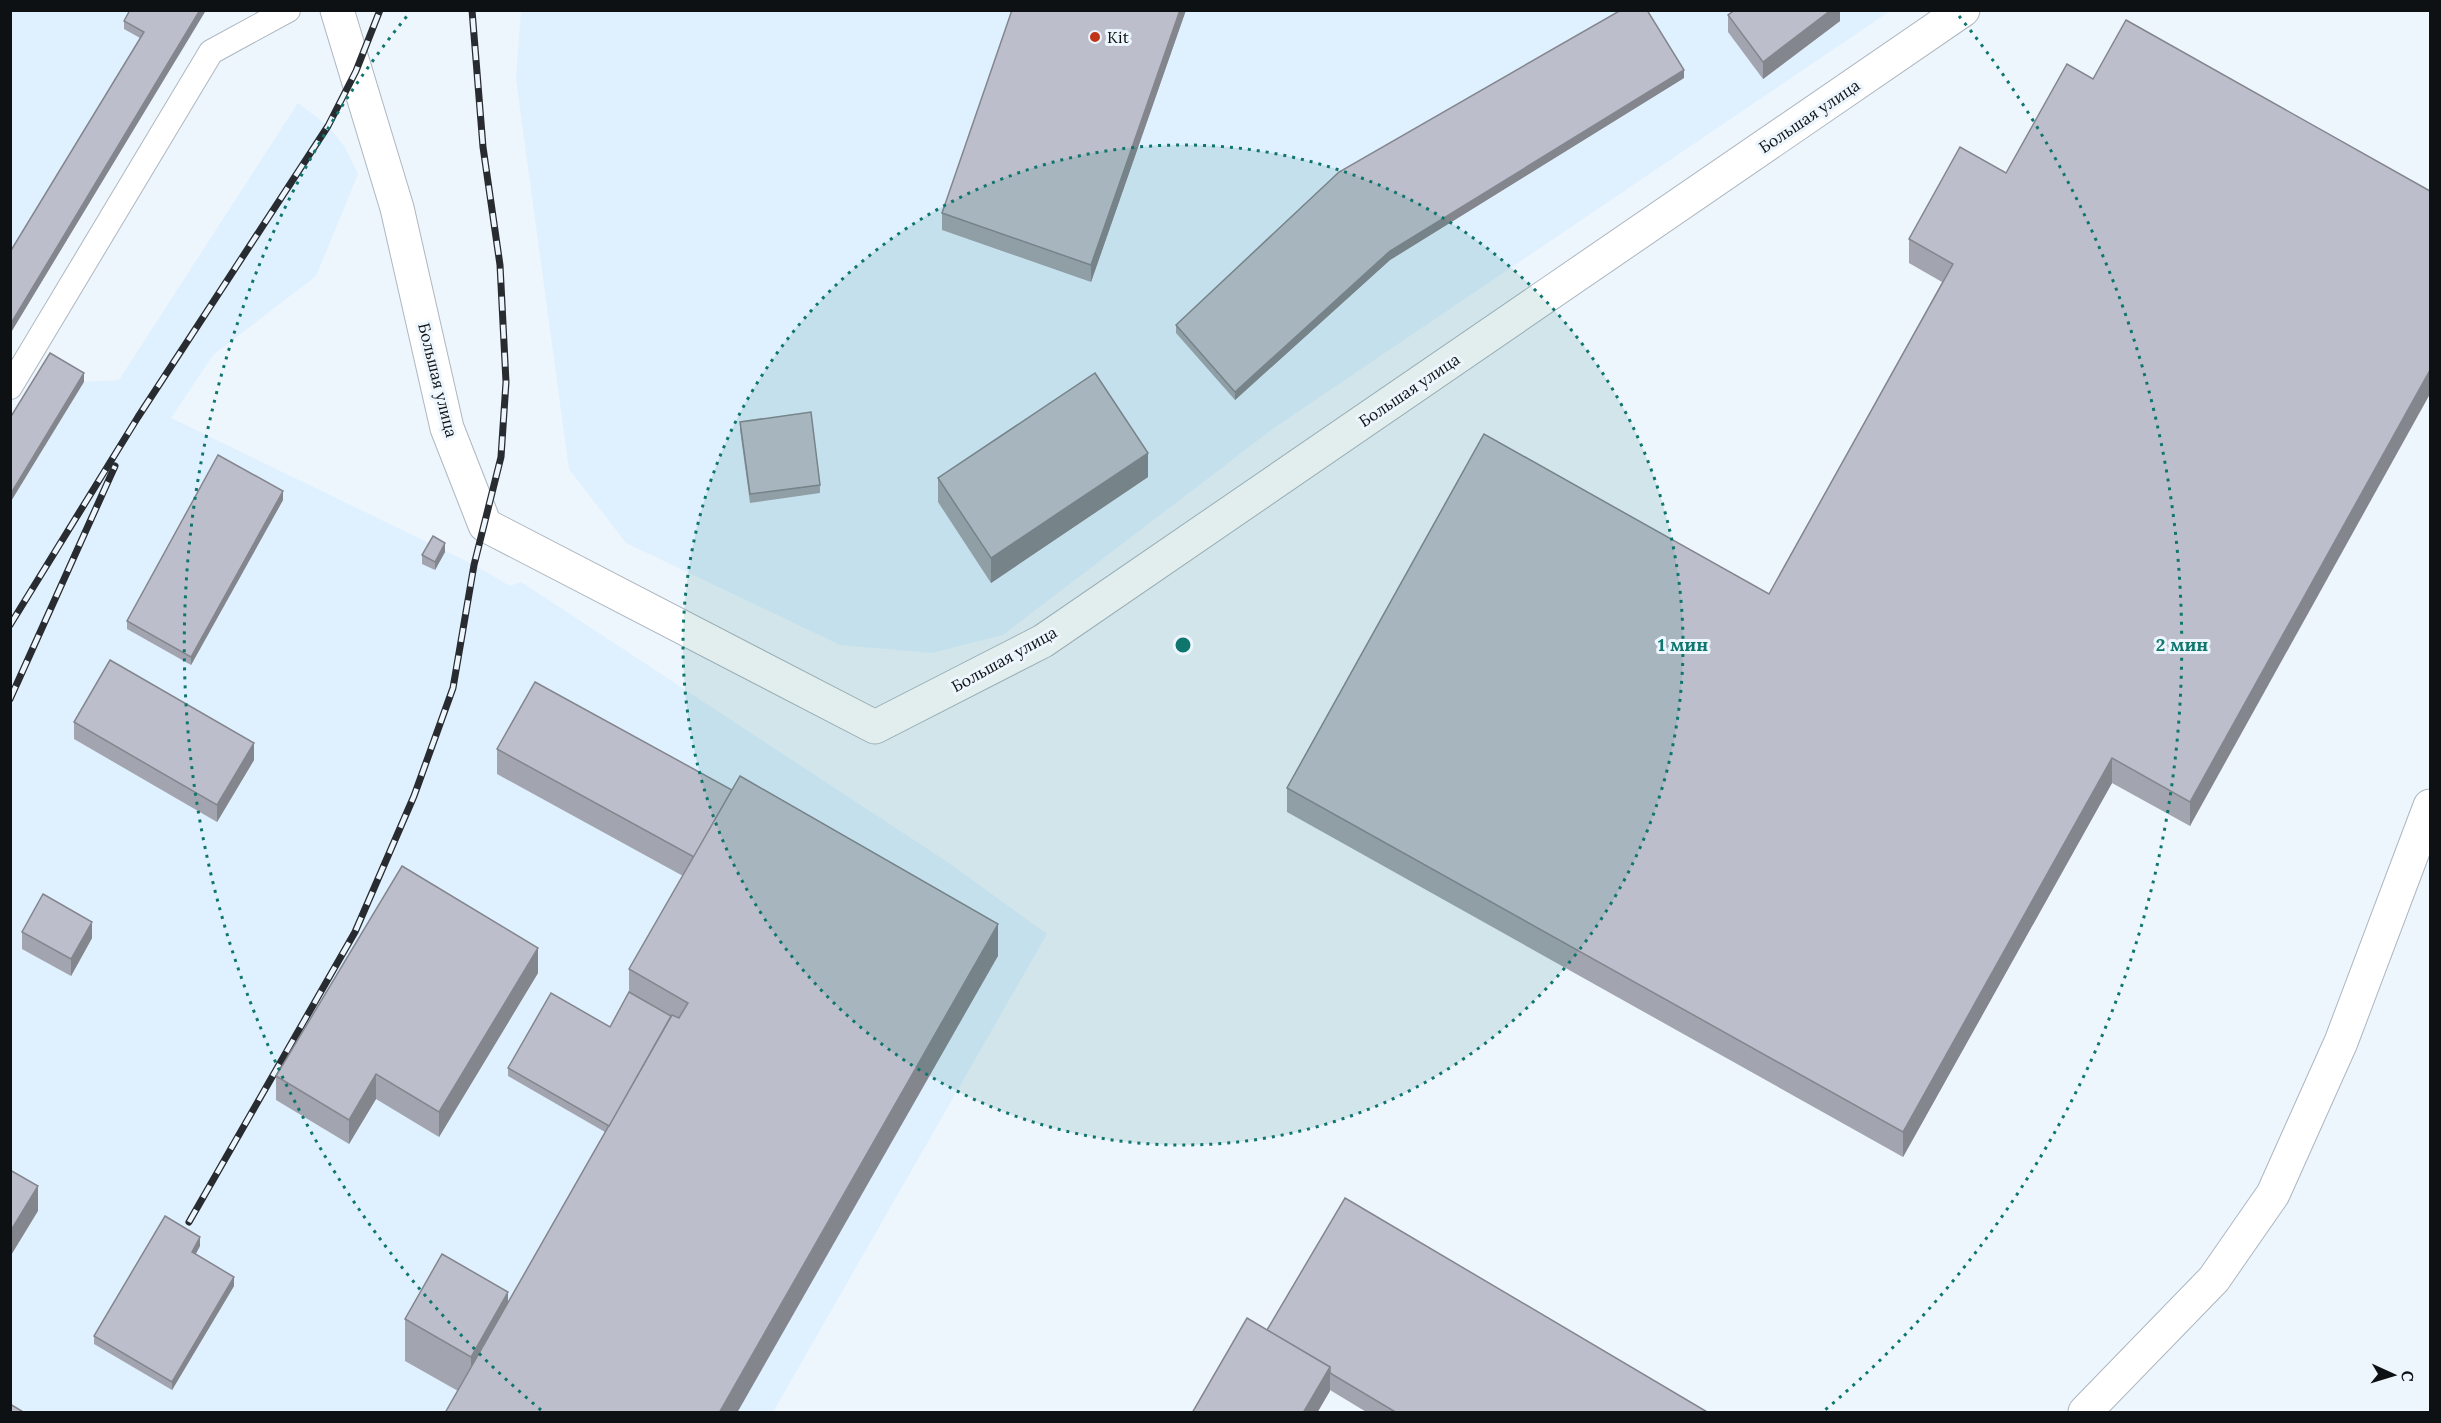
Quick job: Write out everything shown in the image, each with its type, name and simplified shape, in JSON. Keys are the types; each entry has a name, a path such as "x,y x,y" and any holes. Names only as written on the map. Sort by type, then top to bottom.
{"street":[{"name":"Большая улица","path":"337,10 397,208 447,428 485,525 875,728 1043,641 1963,10"},
{"path":"2085,1413 2214,1279 2273,1194 2341,1042 2430,806"}],"lane":[{"path":"10,387 211,52 288,10"}],"shaded area":[{"path":"11,11 206,11 177,60 144,40 11,261"},
{"path":"521,11 1890,11 1274,428 1003,635 932,653 840,645 626,543 569,469 516,79"},
{"path":"298,103 328,126 344,146 358,174 316,276 213,355 171,418 474,565 510,586 521,582 946,861 1047,934 773,1412 11,1412 10,503 84,382 119,380"}],"building":[{"path":"130,10 200,10 10,325 10,252 144,32 124,21"},
{"path":"1012,10 1180,10 1091,265 942,213"},
{"path":"1621,10 1647,10 1684,70 1390,251 1235,392 1176,325 1339,172"},
{"path":"1735,10 1831,10 1763,62 1728,15"},
{"path":"2126,20 2430,191 2430,370 2190,802 2112,758 1903,1132 1287,788 1484,434 1769,594 1953,264 1909,239 1960,147 2006,173 2067,64 2093,79"},
{"path":"50,353 84,373 10,495 10,418"},
{"path":"1095,373 1148,453 991,558 938,478"},
{"path":"811,412 820,485 750,494 740,422"},
{"path":"218,455 283,491 191,657 127,621"},
{"path":"433,536 445,543 435,562 422,555"},
{"path":"110,660 254,743 217,805 74,722"},
{"path":"535,682 732,790 694,857 497,749"},
{"path":"740,776 998,924 719,1413 445,1413 672,1015 679,1018 688,1003 629,969"},
{"path":"402,866 538,948 439,1112 376,1074 349,1120 276,1076"},
{"path":"43,894 92,922 71,959 22,932"},
{"path":"629,992 671,1016 609,1126 508,1068 551,993 610,1027"},
{"path":"10,1170 38,1186 10,1232"},
{"path":"1345,1198 1709,1413 1397,1413 1330,1373 1330,1367 1267,1330"},
{"path":"165,1216 200,1237 192,1252 234,1277 172,1382 94,1336"},
{"path":"442,1254 508,1292 471,1357 405,1319"},
{"path":"1247,1318 1330,1367 1303,1413 1192,1413"},
{"path":"10,1404 25,1413 10,1413"}],"railway":[{"path":"10,625 138,417 328,126 356,71 380,10"},
{"path":"189,1222 355,932 414,796 453,688 474,565 501,457 506,382 500,265 483,147 472,10"},
{"path":"10,699 115,466"}],"place":[{"name":"Kit","path":"1095,37"}]}
